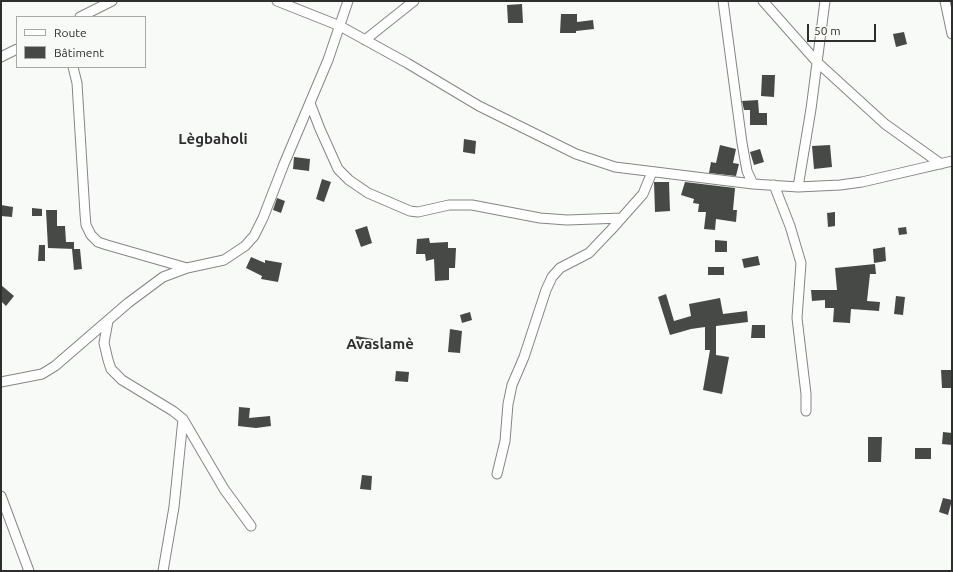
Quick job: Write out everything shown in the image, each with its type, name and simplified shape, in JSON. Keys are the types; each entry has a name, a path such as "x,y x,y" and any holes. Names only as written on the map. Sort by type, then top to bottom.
{"street":[{"path":"82,16 112,1"},
{"path":"277,1 340,26 479,106 576,154 615,167 753,184 798,187 840,185 862,182 908,170 952,161"},
{"path":"1,382 42,374 55,366 128,303 163,277 187,268 224,260 245,246 254,236 263,218 328,60 348,1"},
{"path":"365,40 414,1"},
{"path":"723,1 742,148 753,184"},
{"path":"763,1 817,62 885,124 941,164"},
{"path":"798,187 825,1"},
{"path":"945,1 952,34"},
{"path":"1,57 16,50"},
{"path":"73,68 76,83 86,226 91,235 98,242 187,268"},
{"path":"310,103 338,169 349,180 368,193 410,211 418,212 449,205 472,204 547,218 567,220 622,218"},
{"path":"497,474 505,441 508,404 512,385 524,357 546,290 552,277 560,268 589,253 643,194 652,172"},
{"path":"774,186 790,226 801,263 797,318 806,394 806,410"},
{"path":"108,321 104,343 112,369 122,380 173,411 183,419 224,489 251,526"},
{"path":"163,571 174,507 183,419"},
{"path":"1,496 29,571"}],"building":[{"path":"522,4 523,23 508,23 507,5"},
{"path":"561,14 577,14 577,22 593,20 594,29 576,31 576,33 560,33"},
{"path":"904,32 907,44 896,47 893,34"},
{"path":"762,75 775,75 774,97 761,96"},
{"path":"758,100 759,113 767,113 767,125 750,125 750,110 744,110 742,101"},
{"path":"464,139 476,141 475,154 463,152"},
{"path":"720,145 736,149 733,163 739,164 736,176 709,173 711,162 716,163"},
{"path":"830,145 832,167 814,169 812,146"},
{"path":"760,149 764,162 754,165 750,152"},
{"path":"294,157 310,159 309,171 293,169"},
{"path":"322,179 331,182 324,202 316,199"},
{"path":"654,182 669,182 670,211 655,212"},
{"path":"685,182 735,188 733,210 737,210 736,222 716,219 715,230 704,229 706,212 698,212 699,204 693,203 694,199 681,195"},
{"path":"277,198 285,201 281,213 273,210"},
{"path":"1,205 13,207 12,217 1,216"},
{"path":"32,208 42,209 42,216 32,216"},
{"path":"46,210 57,210 57,226 65,226 66,242 74,242 74,249 48,248"},
{"path":"835,212 835,226 828,227 827,213"},
{"path":"367,226 372,243 361,247 355,230"},
{"path":"906,227 907,234 899,235 898,228"},
{"path":"429,238 430,243 448,242 448,248 456,248 455,268 449,268 449,280 435,281 434,259 426,261 425,254 416,254 417,239"},
{"path":"715,240 727,241 727,252 715,252"},
{"path":"39,245 45,245 45,261 38,261"},
{"path":"885,247 886,261 874,263 873,249"},
{"path":"72,249 80,249 82,269 74,270"},
{"path":"758,256 760,265 744,268 742,259"},
{"path":"251,257 265,263 265,260 282,263 278,282 261,279 262,276 246,268"},
{"path":"875,264 876,274 870,274 867,301 880,302 879,311 851,309 850,323 833,322 834,308 825,308 825,300 812,301 811,290 837,290 835,268"},
{"path":"708,267 724,267 724,275 708,275"},
{"path":"1,285 14,296 6,306 1,301"},
{"path":"666,294 674,321 691,316 689,304 720,298 723,314 747,311 748,322 716,326 716,355 729,357 722,394 703,390 710,350 705,350 705,327 670,335 658,297"},
{"path":"896,296 905,297 903,315 894,314"},
{"path":"470,312 472,320 462,323 460,315"},
{"path":"752,325 765,325 765,338 751,338"},
{"path":"450,329 462,331 460,353 448,352"},
{"path":"356,336 373,339 372,349 355,347"},
{"path":"941,370 951,370 951,388 942,388"},
{"path":"396,371 409,372 408,382 395,381"},
{"path":"239,407 250,408 249,418 270,416 271,426 256,428 238,426"},
{"path":"943,432 952,433 952,445 942,444"},
{"path":"868,437 882,437 881,462 868,462"},
{"path":"915,448 931,448 931,459 915,459"},
{"path":"362,475 372,476 371,490 360,489"},
{"path":"943,498 952,500 948,515 939,512"}],"district":[{"name":"Lègbaholi","path":"213,139"},
{"name":"Avaslamè","path":"380,344"}]}
